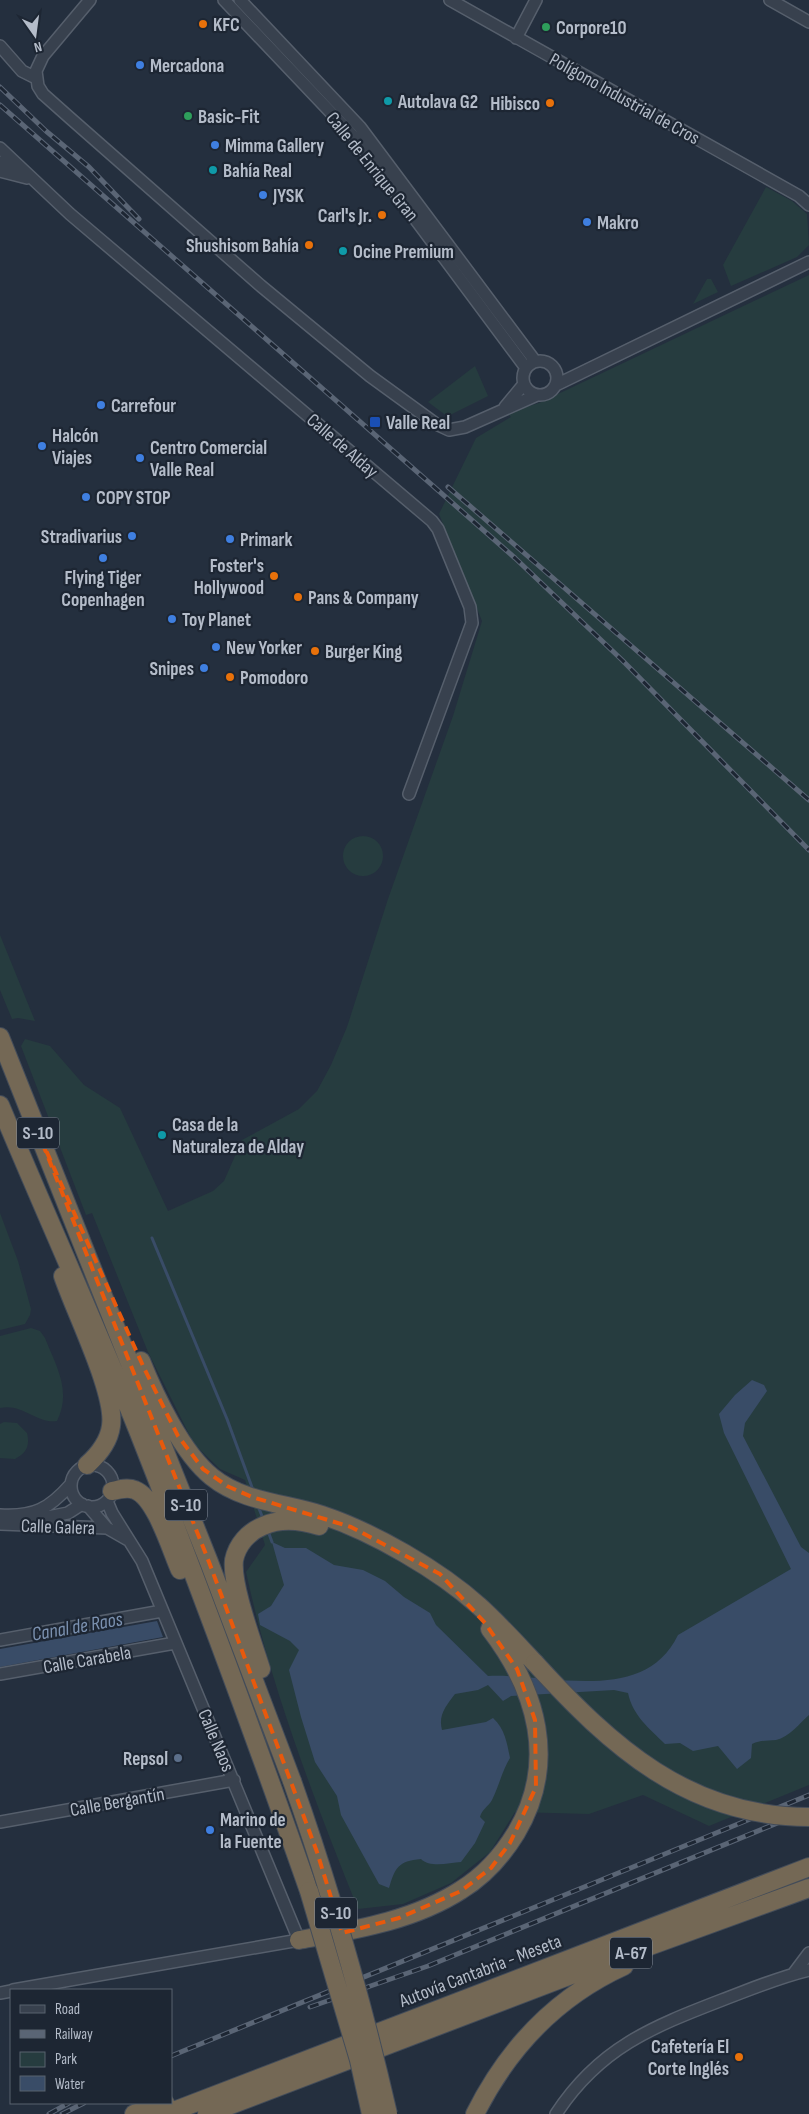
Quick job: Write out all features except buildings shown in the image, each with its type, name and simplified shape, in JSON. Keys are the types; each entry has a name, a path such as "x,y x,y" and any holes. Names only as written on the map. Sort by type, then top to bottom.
{"highway":[{"name":"S-10","path":"0,1036 294,1781 350,1957 388,2114"},
{"name":"S-10","path":"0,1105 69,1262 139,1433 237,1688 309,1891 359,2060 371,2114"},
{"path":"40,1137 98,1258 144,1368 178,1436 212,1478 261,1501 323,1516 401,1552 440,1574 478,1605 603,1733 628,1754 676,1784 742,1808 809,1817"},
{"path":"37,1192 54,1251 109,1398 111,1428 108,1438 87,1465"},
{"path":"110,1496 128,1488 136,1490 150,1503 237,1688"},
{"path":"294,1781 235,1577 235,1558 242,1541 264,1525 283,1520 308,1523 401,1552"},
{"path":"299,1940 363,1929 399,1918 461,1891 491,1868 519,1828 536,1787 539,1753 531,1703 517,1669 485,1623 440,1574"},
{"name":"Autovía Cantabria - Meseta","path":"166,2114 809,1867"},
{"path":"476,2114 487,2090 513,2052 546,2016 577,1992 641,1958 809,1888"},
{"name":"Autovía Cantabria - Meseta","path":"206,2114 809,1888"},
{"path":"309,1891 363,2114"},
{"path":"172,2100 432,2011"},
{"path":"238,2114 360,2063 454,2020"},
{"path":"373,2046 393,2114"},
{"path":"134,2114 162,2104"}],"street":[{"path":"90,0 37,64 36,78 44,94 254,280 370,376 421,413 449,430 465,427 537,395 548,393 556,385 809,262"},
{"name":"Calle de Enrique Gran","path":"224,0 355,138 530,365"},
{"name":"Calle de Enrique Gran","path":"240,0 360,127 530,365"},
{"name":"Polígono Industrial de Cros","path":"450,0 804,197 809,206"},
{"path":"516,38 536,0"},
{"path":"770,0 809,22"},
{"path":"0,46 22,71 36,78"},
{"name":"Calle de Alday","path":"0,148 31,179 432,521 438,529 470,607 472,623 409,794"},
{"name":"Calle de Alday","path":"0,162 19,168"},
{"name":"Calle de Alday","path":"0,171 31,179"},
{"path":"537,395 527,390 524,384 523,379 530,365 546,362 555,369 569,371 588,369"},
{"path":"555,369 557,374 556,385"},
{"path":"504,409 524,384"},
{"path":"5,1520 46,1508 71,1484 78,1470 87,1465 95,1464 108,1471 112,1477 110,1496 100,1505 85,1505"},
{"path":"71,1484 74,1498 85,1505 108,1528 132,1542"},
{"name":"Calle Naos","path":"110,1496 116,1519 142,1561 299,1940"},
{"name":"Calle Galera","path":"5,1520 68,1513 85,1505"},
{"name":"Calle Galera","path":"5,1520 108,1528"},
{"path":"0,1640 162,1611"},
{"name":"Calle Carabela","path":"0,1674 175,1643"},
{"name":"Calle Bergantín","path":"0,1822 234,1780"},
{"path":"18,1989 299,1940"},
{"path":"794,1973 809,1953"},
{"path":"556,2114 568,2095 590,2071 628,2041 662,2024 794,1973 809,1970"}],"highlighted area":[{"path":"40,1137 144,1368 178,1436 203,1469 227,1486 252,1497 351,1527 440,1574 485,1623 517,1669 535,1720 536,1787 510,1843 491,1868 461,1891 399,1918 342,1933 317,1852 209,1562"}],"green space":[{"path":"766,187 792,201 807,214 809,245 797,257 731,286 723,265"},
{"path":"809,275 809,1785 709,1826 643,1795 589,1814 515,1812 490,1852 451,1883 403,1904 358,1909 295,1743 256,1615 246,1572 265,1545 245,1480 220,1469 194,1444 148,1352 92,1213 86,1215 21,1046 25,1039 50,1046 84,1085 120,1108 168,1211 213,1191 224,1181 242,1140 299,1109 317,1091 331,1065 347,1027 388,899 453,716 482,621 439,514 476,438 511,417 507,413 539,403"},
{"path":"707,279 711,279 718,292 693,304"},
{"path":"475,366 488,396 450,415 444,414 428,402"},
{"path":"363,836 377,842 383,856 377,870 363,876 349,870 343,856 349,842"},
{"path":"0,935 35,1021 18,1018 12,1019 0,990"},
{"path":"0,1213 18,1261 31,1309 25,1324 0,1330"},
{"path":"31,1328 40,1331 45,1338 61,1379 63,1399 57,1421 42,1420 16,1408 0,1408 0,1336"},
{"path":"4,1422 17,1423 27,1433 27,1448 15,1459 0,1458 0,1424"}],"water":[{"path":"752,1380 764,1385 767,1391 745,1423 743,1436 801,1547 809,1553 809,1715 790,1733 781,1738 752,1744 751,1758 737,1769 718,1746 693,1751 680,1743 665,1744 638,1715 628,1693 614,1690 511,1696 503,1701 488,1685 478,1690 455,1694 442,1715 442,1730 486,1722 493,1718 503,1732 508,1747 510,1758 492,1800 480,1817 485,1822 475,1843 461,1862 434,1864 421,1859 413,1860 399,1867 393,1875 389,1888 379,1884 341,1815 337,1796 315,1762 289,1670 299,1650 290,1641 260,1625 258,1614 271,1606 284,1585 272,1542 285,1548 306,1548 334,1565 363,1570 385,1581 404,1597 430,1613 436,1625 488,1676 593,1681 619,1678 643,1671 663,1657 678,1635 791,1569 724,1433 719,1414 735,1395"},
{"name":"Canal de Raos","path":"157,1621 163,1637 0,1667 0,1649"}],"waterway":[{"path":"152,1238 227,1419 253,1490"},
{"path":"258,1506 264,1521"},
{"path":"268,1531 272,1542"}],"railway":[{"path":"0,87 46,131 89,167 139,219"},
{"path":"0,105 515,558 622,660 809,850"},
{"path":"448,487 809,800"},
{"path":"172,2056 809,1795"},
{"path":"310,2007 428,1966 809,1810"},
{"path":"49,2114 67,2104"},
{"path":"62,2114 82,2104"}],"place":[{"name":"KFC","path":"203,24"},
{"name":"Corpore10","path":"546,27"},
{"name":"Mercadona","path":"140,65"},
{"name":"Autolava G2","path":"388,101"},
{"name":"Hibisco","path":"550,103"},
{"name":"Basic-Fit","path":"188,116"},
{"name":"Mimma Gallery","path":"215,145"},
{"name":"Bahía Real","path":"213,170"},
{"name":"JYSK","path":"263,195"},
{"name":"Carl's Jr.","path":"382,215"},
{"name":"Makro","path":"587,222"},
{"name":"Shushisom Bahía","path":"309,245"},
{"name":"Ocine Premium","path":"343,251"},
{"name":"Carrefour","path":"101,405"},
{"name":"Valle Real","path":"375,422"},
{"name":"Halcón Viajes","path":"42,446"},
{"name":"Centro Comercial Valle Real","path":"140,458"},
{"name":"COPY STOP","path":"86,497"},
{"name":"Stradivarius","path":"132,536"},
{"name":"Primark","path":"230,539"},
{"name":"Flying Tiger Copenhagen","path":"103,558"},
{"name":"Foster's Hollywood","path":"274,576"},
{"name":"Pans & Company","path":"298,597"},
{"name":"Toy Planet","path":"172,619"},
{"name":"New Yorker","path":"216,647"},
{"name":"Burger King","path":"315,651"},
{"name":"Snipes","path":"204,668"},
{"name":"Pomodoro","path":"230,677"},
{"name":"Casa de la Naturaleza de Alday","path":"162,1135"},
{"name":"Repsol","path":"178,1758"},
{"name":"Marino de la Fuente","path":"210,1830"},
{"name":"Cafetería El Corte Inglés","path":"739,2057"}]}
